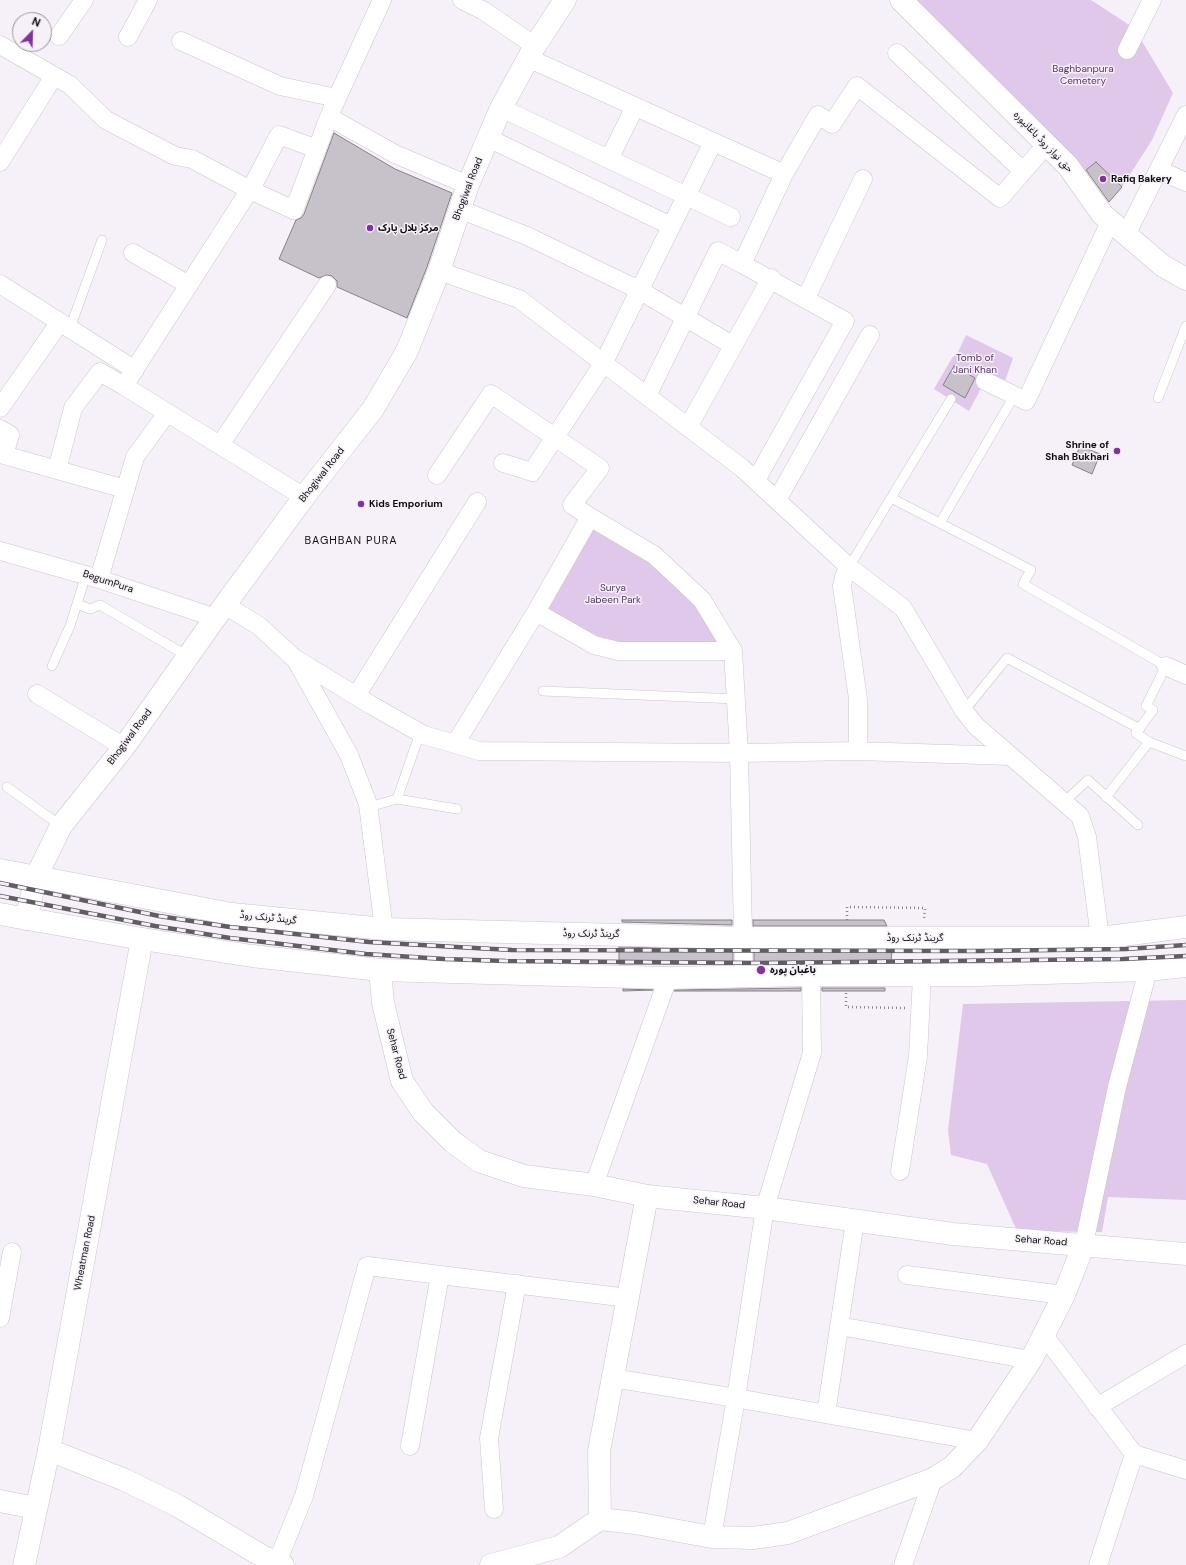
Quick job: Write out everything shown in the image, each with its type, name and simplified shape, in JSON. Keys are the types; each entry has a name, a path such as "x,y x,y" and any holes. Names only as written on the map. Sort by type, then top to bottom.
{"main road":[{"name":"Bhogiwal Road","path":"26,919 36,877 61,826 124,746 304,497 377,403 407,351 439,271 468,185 501,108 532,52 565,0"},
{"name":"حق نواز روڈ باغانپورہ","path":"901,0 1068,166 1102,214 1163,266 1186,279"},
{"name":"گرینڈ ٹرنک روڈ","path":"0,870 232,914 384,930 744,938 1100,938 1186,927"},
{"path":"0,914 142,939 252,956 380,970 668,978 811,975 922,976 1148,970 1186,966"},
{"name":"Wheatman Road","path":"24,1565 49,1450 142,939"},
{"name":"Sehar Road","path":"380,970 383,1003 402,1081 423,1112 453,1142 479,1161 524,1176 594,1185 648,1196 765,1208 953,1234 1084,1244 1186,1254"},
{"path":"600,1519 599,1451 648,1196"},
{"path":"491,1565 559,1547 600,1519 635,1523 712,1537 753,1538 788,1533 933,1479 952,1467 977,1441 1031,1360 1064,1295 1084,1244"},
{"path":"49,1450 125,1480 178,1506 262,1556 279,1564"},
{"path":"0,1501 36,1508"}],"street":[{"path":"59,36 84,0"},
{"path":"128,38 148,0"},
{"path":"0,45 70,85 106,120 175,156 192,158 250,190 294,210 329,117 382,0"},
{"path":"462,0 484,11 532,52 636,107 784,174"},
{"path":"1127,50 1152,0"},
{"path":"181,41 280,86 337,98"},
{"path":"897,53 1023,171"},
{"path":"2,156 54,76"},
{"path":"742,264 784,174 818,115 832,124 857,86 1000,198 1046,145"},
{"path":"609,159 636,107"},
{"path":"501,108 731,217"},
{"path":"985,381 1026,401 1118,228 1159,170 1186,115"},
{"path":"329,117 395,154 468,185"},
{"path":"124,386 250,190 279,135 317,148"},
{"path":"488,138 671,226"},
{"path":"503,463 532,472 555,437 602,364 713,142"},
{"path":"1159,170 1186,182"},
{"path":"806,298 863,179"},
{"path":"460,210 527,236 640,290 732,345"},
{"path":"647,396 718,251 771,278 846,321 756,480"},
{"path":"133,253 189,285"},
{"path":"439,271 519,300 756,480 849,567 903,608 964,711 976,726 1080,816 1087,837 1100,938"},
{"path":"688,427 732,345 771,278"},
{"path":"0,284 134,370"},
{"path":"220,445 328,285"},
{"path":"0,408 64,325"},
{"path":"777,500 870,335"},
{"path":"57,470 73,408 100,372 304,497"},
{"path":"437,475 491,394 600,468 572,505 654,555 702,600 733,651 739,753 744,977"},
{"path":"93,577 135,457 167,413"},
{"path":"0,428 10,435 2,454 125,489"},
{"path":"356,696 477,502"},
{"path":"455,744 536,612 590,517"},
{"name":"BegumPura","path":"0,551 93,577 204,614 219,613 259,626 294,658"},
{"path":"849,567 844,577 842,586 858,699 858,751"},
{"path":"536,612 594,645 618,651 733,651"},
{"path":"294,658 420,733 479,751 739,753 858,751 1009,756"},
{"path":"294,658 349,755 369,807 384,930"},
{"path":"1166,666 1186,675"},
{"path":"37,694 124,746"},
{"path":"1084,1244 1117,1087 1148,970"},
{"path":"712,1537 736,1398 765,1208 812,1053 811,975"},
{"path":"900,1171 918,1056 922,976"},
{"path":"594,1185 668,978"},
{"path":"826,1414 855,1220"},
{"path":"0,1318 12,1252"},
{"path":"279,1564 304,1496 367,1266 628,1298"},
{"path":"907,1274 1064,1295"},
{"path":"410,1446 440,1275"},
{"path":"494,1510 489,1438 517,1284"},
{"path":"839,1326 1031,1360"},
{"path":"1043,1334 1134,1454 1186,1470"},
{"path":"1097,1407 1186,1354"},
{"path":"612,1378 736,1398 977,1441"},
{"path":"1098,1565 1134,1454"},
{"path":"903,1565 933,1479"}],"lane":[{"path":"64,325 102,240"},
{"path":"1158,398 1186,326"},
{"path":"940,523 1014,396"},
{"path":"849,567 951,399"},
{"path":"891,498 1032,570 1023,584 1166,666 1146,706 1153,710 1136,733 1149,742 1186,756"},
{"path":"52,666 70,626 77,604 93,577"},
{"path":"77,604 90,609 100,605 189,657"},
{"path":"964,711 1007,658 1140,729"},
{"path":"542,691 737,699"},
{"path":"396,799 420,733"},
{"path":"1106,797 1149,742"},
{"path":"1064,802 1088,780 1138,825"},
{"path":"7,787 61,826"},
{"path":"369,807 396,799 457,809"}],"path":[{"path":"847,920 847,907 910,907"},
{"path":"846,990 846,1007 910,1008"}],"green space":[{"name":"Baghbanpura Cemetery","path":"915,0 1091,0 1134,28 1173,93 1152,140 1122,187 1096,162 1085,171"},
{"name":"Tomb of Jani Khan","path":"966,335 1013,358 1002,390 985,381 969,411 934,389 952,358 958,352"},
{"name":"Surya Jabeen Park","path":"590,517 654,555 733,651 618,651 536,612"},
{"path":"1186,1000 1186,1200 1108,1197 1102,1232 1017,1231 987,1164 951,1155 948,1130 963,1004"}],"building":[{"name":"مرکز بلال پارک","path":"334,133 395,169 452,193 427,267 407,318 337,287 337,281 332,276 327,275 319,278 279,259 296,220 301,218 304,214"},
{"name":"Rafiq Bakery","path":"1096,162 1122,187 1109,202 1086,170"},
{"name":"Tomb of Jani Khan","path":"954,366 975,378 965,398 943,385"},
{"path":"1080,446 1100,454 1092,474 1072,465"},
{"path":"622,920 732,920 732,925 622,922"},
{"path":"753,920 884,920 887,926 753,926"},
{"path":"619,947 733,950 733,964 619,964"},
{"path":"754,950 892,950 891,962 754,964"},
{"path":"801,988 801,991 674,991 675,990"},
{"path":"822,988 885,988 885,991 822,991"},
{"path":"623,989 653,990 623,991"}],"railway":[{"path":"0,883 159,916 230,927 369,942 512,950 979,951 1126,949 1186,945"},
{"path":"0,896 155,926 230,938 366,954 444,959 506,961 761,963 1123,959 1186,956"}],"place":[{"name":"Rafiq Bakery","path":"1103,179"},
{"name":"مرکز بلال پارک","path":"370,228"},
{"name":"Shrine of Shah Bukhari","path":"1117,451"},
{"name":"Kids Emporium","path":"361,504"},
{"name":"باغبان پورہ","path":"761,970"}],"district":[{"name":"BAGHBAN PURA","path":"351,541"}]}
